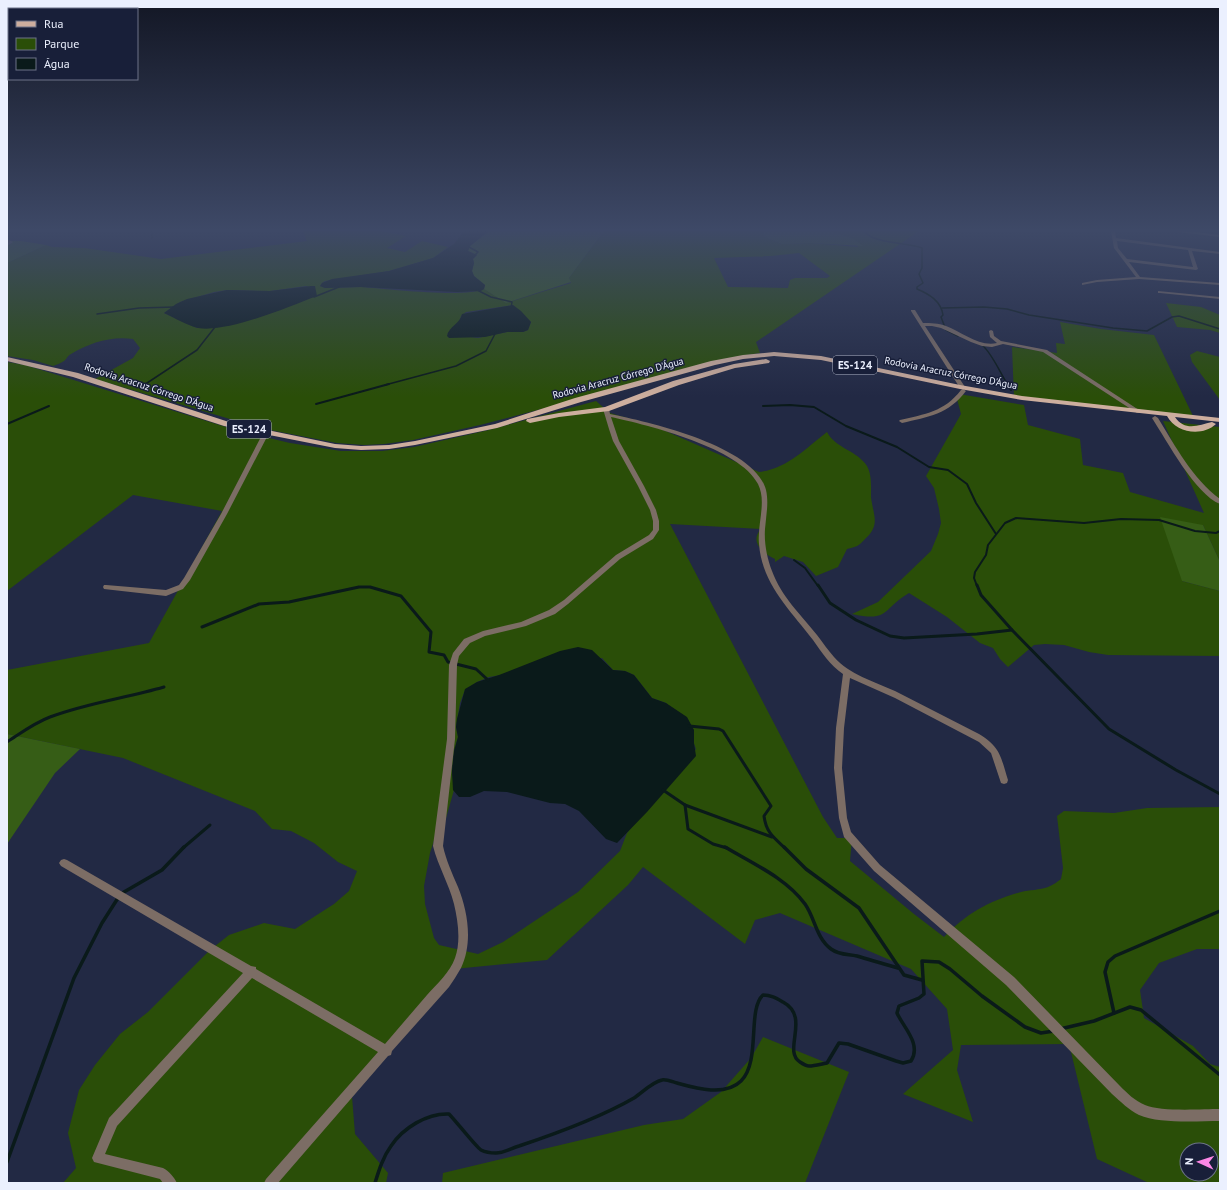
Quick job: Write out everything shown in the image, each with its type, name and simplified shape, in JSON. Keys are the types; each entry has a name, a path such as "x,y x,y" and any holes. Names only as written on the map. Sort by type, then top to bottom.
{"main road":[{"name":"Rodovia Aracruz Córrego D'Água","path":"496,426 578,400 735,358 774,354 821,358 1022,402 1155,418 1220,420"},
{"name":"Rodovia Aracruz Córrego D'Água","path":"7,359 75,374 227,424 335,446 389,447 422,442 496,426 586,411 607,412 630,400 676,383 734,366 777,360 827,364 962,389 1039,401 1139,412 1171,418"},
{"path":"616,390 625,392 630,400"},
{"path":"578,400 578,407 586,411"},
{"path":"1171,418 1178,426 1188,429 1216,425"}],"street":[{"path":"1160,292 1220,298"},
{"path":"902,421 932,415 940,411 954,403 962,389 913,311"},
{"path":"921,325 935,324 984,344 994,345 1003,342"},
{"path":"991,331 994,339 1045,351 1139,412"},
{"path":"607,412 701,442 731,457 754,474 760,482 763,490 762,545 767,568 772,580 790,607 833,661 847,672 982,740 996,755 1004,780"},
{"path":"270,1183 387,1051 445,982 457,965 461,956 463,932 457,895 439,856 438,846 451,739 453,665 460,647 474,637 523,624 552,612 566,602 618,557 651,537 656,530 655,517 639,480 616,442 607,412"},
{"path":"1155,418 1194,480 1205,491 1220,502"},
{"path":"106,587 166,593 181,587 187,580 224,514 266,433"},
{"path":"847,672 840,728 838,768 839,790 845,830 860,849 877,868 1010,981 1131,1103 1146,1111 1159,1114 1220,1114"},
{"path":"64,863 252,971 387,1051"},
{"path":"172,1183 163,1174 98,1158 113,1122 252,971"}],"green space":[{"path":"7,287 302,287 270,291 227,290 214,292 180,302 164,313 197,328 316,293 314,289 307,287 325,288 362,287 444,293 475,292 484,289 506,303 560,287 788,288 788,287 837,287 756,342 760,353 747,355 480,425 413,440 384,444 364,445 337,443 260,428 95,379 133,358 140,348 133,339 125,338 100,341 71,354 64,361 53,366 33,360 7,356","holes":["513,305 531,322 528,330 523,332 507,332 478,338 447,334 459,323 461,316 466,312"]},
{"path":"485,287 557,287 506,303 484,289"},
{"path":"1166,303 1201,307 1220,315 1220,333 1210,330 1177,327"},
{"path":"1060,322 1101,329 1154,335 1194,418 1014,397 1012,347 1057,353 1056,343 1065,344"},
{"path":"1197,351 1220,357 1220,400 1192,362 1190,355"},
{"path":"7,362 25,365 239,431 290,443 341,451 382,451 414,447 489,430 596,401 610,413 654,426 759,472 778,467 796,457 827,432 835,442 858,457 867,466 869,470 871,497 875,520 870,534 859,545 847,549 838,567 816,576 803,562 784,556 775,562 775,559 766,554 757,543 756,538 761,529 670,524 823,817 837,838 852,838 850,861 944,937 961,921 979,909 999,899 1021,892 1042,889 1061,879 1063,868 1057,816 1064,811 1114,813 1147,808 1220,807 1220,949 1197,949 1159,963 1140,990 1144,1018 1193,1046 1210,1064 1220,1067 1220,1183 1149,1183 1097,1159 1069,1044 961,1045 957,1070 973,1122 903,1094 953,1050 947,1009 911,969 780,913 755,920 745,944 643,867 628,885 547,960 454,969 351,1084 355,1134 388,1173 386,1183 63,1183 76,1168 68,1133 79,1090 95,1065 120,1034 148,1012 210,950 229,935 264,923 295,929 334,904 349,891 357,871 338,862 314,843 291,831 272,829 255,811 123,758 7,734 7,670 149,643 222,511 133,495 7,591","holes":["602,658 613,670 625,671 634,675 652,698 666,703 694,730 694,744 696,749 627,833 620,851 578,892 503,942 478,954 439,945 434,938 425,904 424,886 430,853 436,834 446,818 454,790 452,771 454,751 458,737 456,727 460,703 465,690 477,682 489,677"]},
{"path":"959,394 1024,405 1028,425 1080,439 1083,465 1123,473 1130,492 1204,513 1163,421 1220,427 1220,562 1203,525 1182,581 1220,591 1220,656 1108,655 1089,652 1064,645 1045,644 1034,645 1008,667 1000,659 993,648 980,643 947,617 909,593 884,613 879,615 864,616 852,614 878,602 931,551 941,523 934,488 926,476 961,414 957,399"},
{"path":"1160,517 1203,525 1220,562 1220,591 1182,581"},
{"path":"7,734 80,749 55,773 7,844"},
{"path":"763,1037 849,1072 805,1183 442,1183 443,1173 644,1125 683,1119 721,1092 751,1058"}],"water":[{"path":"315,287 317,296 258,318 225,327 211,329 198,328 164,313 176,304 187,299 227,290 270,291"},
{"path":"321,287 485,287 481,291 457,292 360,287 325,288"},
{"path":"513,305 531,322 528,330 523,332 507,332 485,337 449,338 447,336 462,314"},
{"path":"578,647 592,650 613,670 625,671 634,675 652,698 666,703 687,717 694,730 696,756 647,812 617,843 606,839 579,811 565,804 550,803 507,792 484,791 470,797 459,797 453,790 452,771 454,751 458,737 456,727 465,689 477,682 560,651"}],"waterway":[{"path":"314,297 339,287"},
{"path":"918,287 917,289 926,293 940,306 943,315 941,317 946,330 958,336"},
{"path":"477,290 491,297 512,302 511,308"},
{"path":"97,314 139,308 175,307"},
{"path":"942,308 984,307 1007,309 1029,315 1113,328 1147,331 1172,317 1179,316 1220,329"},
{"path":"144,385 197,350 215,327"},
{"path":"385,385 456,366 486,351 496,332"},
{"path":"982,345 993,358 1008,385"},
{"path":"140,388 146,384"},
{"path":"316,404 389,384"},
{"path":"1007,384 1011,390"},
{"path":"763,406 790,405 814,407 846,426 897,447 929,467 948,470 967,484 976,503 996,534"},
{"path":"7,424 49,406"},
{"path":"977,586 974,578 975,572 986,555 988,545 1005,523 1016,518 1084,523 1121,519 1159,520 1195,531 1216,533 1220,531"},
{"path":"794,560 805,568 818,586"},
{"path":"818,585 830,603 856,620 890,636 904,638 977,634 1012,630"},
{"path":"977,585 981,595 1012,630"},
{"path":"202,627 259,604 289,602 359,587 370,587 401,596 431,632 429,652 444,655 448,662 476,669 488,680"},
{"path":"1012,630 1109,729 1176,770 1220,794"},
{"path":"7,742 44,719 78,708 164,687"},
{"path":"689,726 719,729 723,731 771,806 764,816 768,830 806,869 859,908 904,975 922,980"},
{"path":"663,790 685,805"},
{"path":"685,805 772,837"},
{"path":"685,805 688,829 713,844 726,848"},
{"path":"183,848 210,825"},
{"path":"7,1162 74,978 102,923 118,898 124,892 162,870 183,848"},
{"path":"726,848 768,872 788,886 805,904 819,934 831,949 840,953 857,956 898,968"},
{"path":"1114,1013 1105,972 1108,962 1115,956 1220,911"},
{"path":"375,1183 383,1159 396,1139 416,1123 432,1116 449,1114 481,1150 499,1153 578,1125 634,1098 658,1081 667,1080 710,1090 727,1089 734,1086 741,1081 751,1062 754,1023 758,1002 763,995 776,998 791,1008 795,1016 796,1025 794,1050 795,1057 804,1065 808,1066 827,1063 839,1043 848,1044 903,1063 911,1061 914,1055 913,1042 897,1013 899,1006 919,998 924,994 922,961 939,962 950,969 982,996 1025,1027 1041,1033 1054,1031"},
{"path":"1060,1029 1094,1021 1130,1007 1141,1010 1220,1075"}]}
